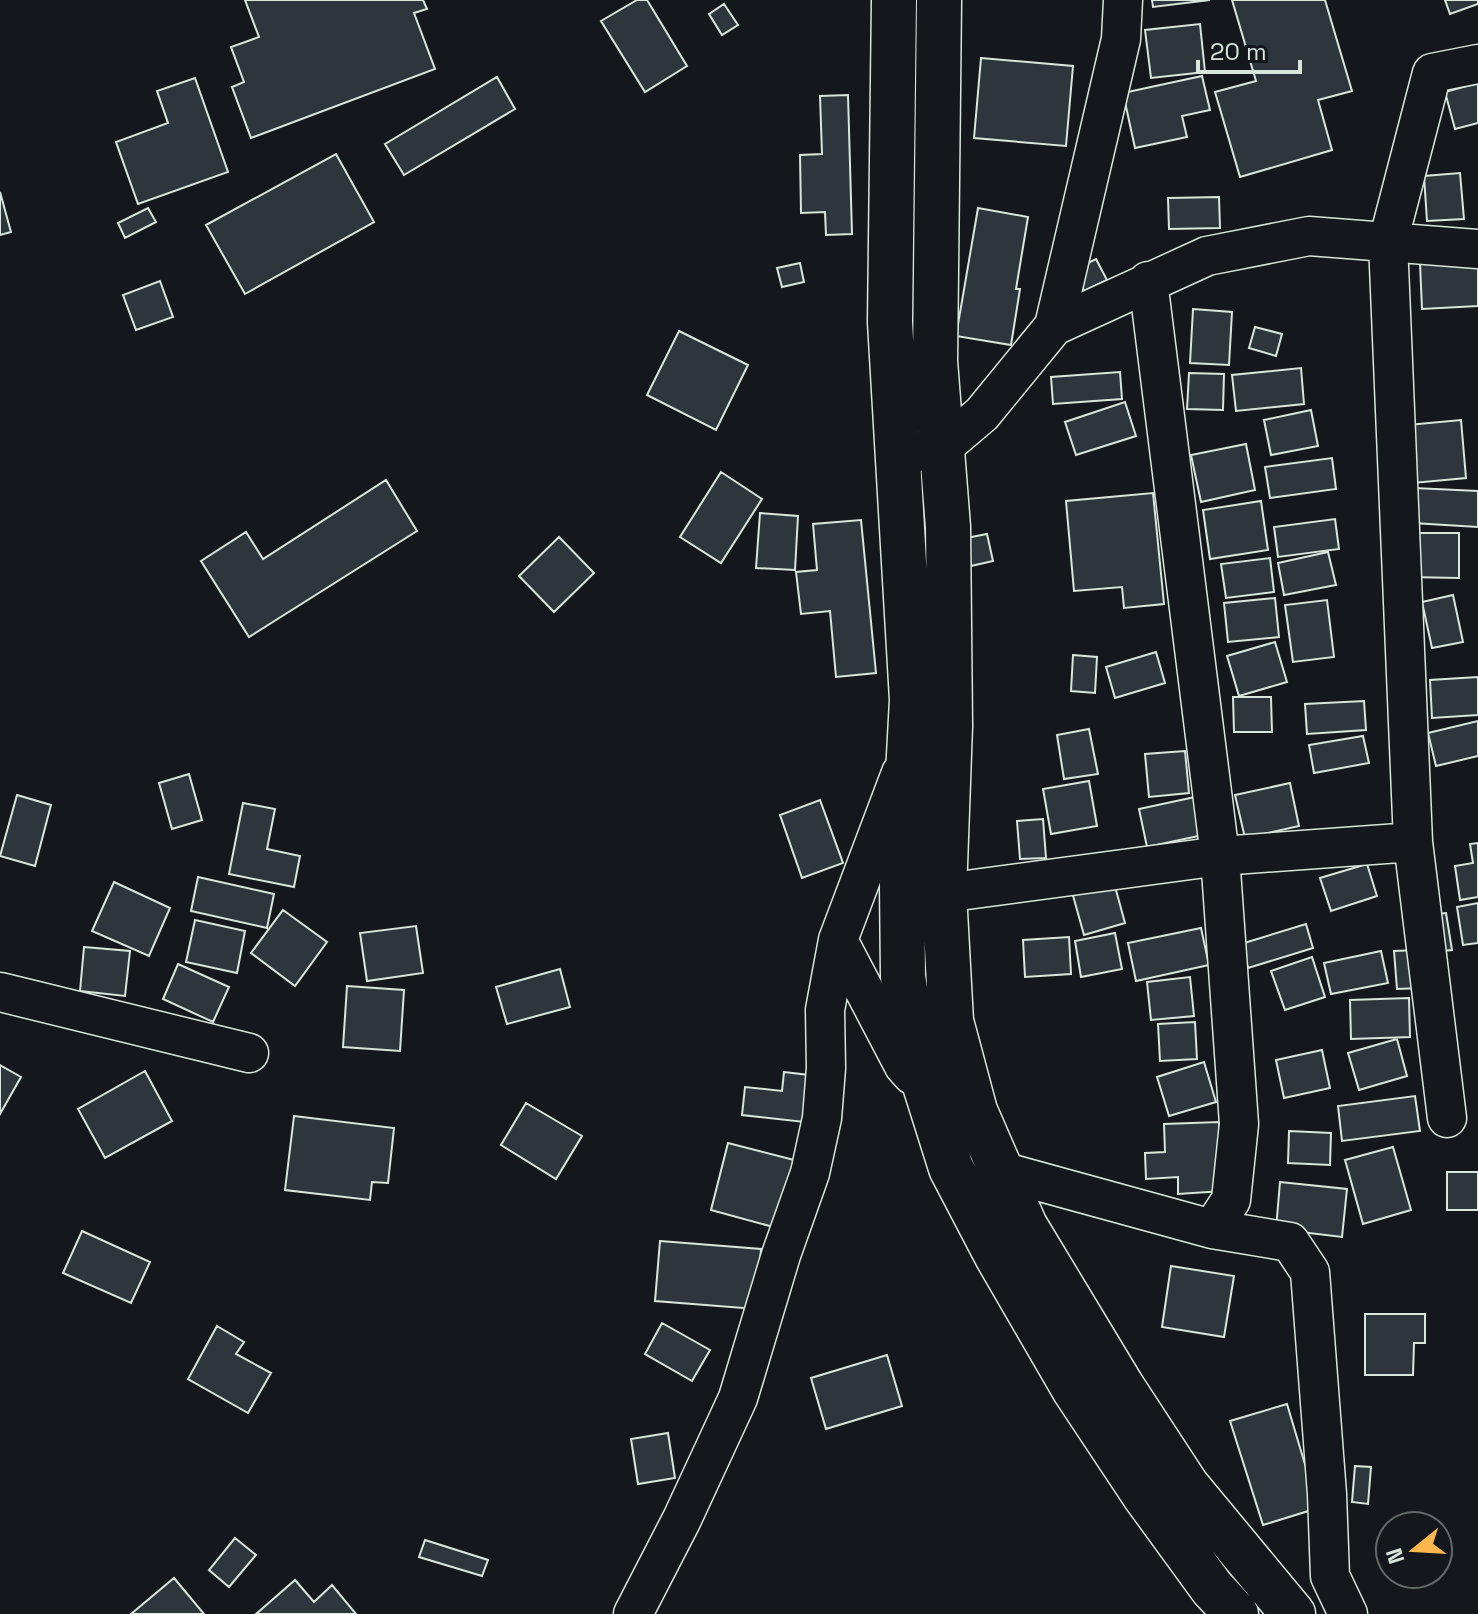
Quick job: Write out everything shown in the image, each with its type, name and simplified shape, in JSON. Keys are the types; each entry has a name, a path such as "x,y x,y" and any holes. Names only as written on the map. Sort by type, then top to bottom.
{"main road":[{"path":"894,0 890,322 899,454 950,726 944,893 951,1021 975,1111 1025,1226 1121,1385 1187,1486 1293,1614"},
{"path":"939,0 935,361 948,527 912,700 908,755 902,884 903,977 917,1060 951,1168 997,1256 1074,1389 1145,1496 1212,1588 1236,1614"}],"street":[{"path":"1054,326 1121,39 1123,0"},
{"path":"1447,1118 1413,842 1388,242 1432,73 1478,64"},
{"path":"899,454 942,448 982,414 1054,326 1207,256 1309,236 1478,249"},
{"path":"1148,281 1220,856 1239,1124 1231,1200 1212,1229"},
{"path":"633,1614 738,1398 781,1255 810,1173 822,1118 826,1068 825,1010 838,940 908,755"},
{"path":"944,893 1220,856 1413,842"},
{"path":"838,940 904,1066 912,1075 924,1080"},
{"path":"0,992 249,1053"},
{"path":"1001,1171 1212,1229 1290,1242 1310,1272 1330,1576 1348,1614"}],"building":[{"path":"245,0 423,0 427,9 414,13 435,69 251,138 232,87 244,82 231,47 259,37"},
{"path":"637,0 647,0 687,66 645,92 601,21"},
{"path":"1152,0 1210,0 1153,7"},
{"path":"1232,0 1325,0 1352,91 1318,100 1332,150 1240,177 1215,92 1256,81"},
{"path":"1445,0 1478,0 1478,4 1450,14"},
{"path":"724,4 738,25 722,35 709,14"},
{"path":"1200,24 1205,72 1151,78 1145,30"},
{"path":"981,58 1073,66 1066,146 974,138"},
{"path":"1202,76 1210,110 1182,116 1187,137 1135,148 1123,93"},
{"path":"497,77 515,109 404,175 385,144"},
{"path":"195,78 228,172 138,204 116,142 168,123 157,91"},
{"path":"1478,83 1478,123 1455,129 1445,92"},
{"path":"848,95 852,234 826,235 825,212 801,213 800,155 822,154 820,96"},
{"path":"336,154 374,222 245,294 206,225"},
{"path":"1460,173 1464,219 1427,221 1424,176"},
{"path":"0,192 11,232 0,235"},
{"path":"1219,197 1220,228 1169,229 1168,198"},
{"path":"148,208 156,222 125,238 118,223"},
{"path":"978,208 1028,217 1016,289 1020,289 1011,345 956,336"},
{"path":"1096,259 1107,280 1084,291 1074,270"},
{"path":"1478,260 1478,306 1422,309 1420,263"},
{"path":"800,263 804,282 782,287 777,268"},
{"path":"160,281 173,317 136,330 123,295"},
{"path":"1193,309 1232,312 1229,365 1190,363"},
{"path":"1255,327 1282,334 1276,356 1249,348"},
{"path":"679,331 748,365 716,430 647,395"},
{"path":"1301,368 1304,404 1236,411 1232,375"},
{"path":"1120,372 1122,399 1053,404 1051,377"},
{"path":"1189,373 1224,374 1223,410 1187,409"},
{"path":"1125,402 1136,436 1076,455 1065,422"},
{"path":"1311,410 1318,446 1271,455 1264,420"},
{"path":"1461,420 1466,478 1402,484 1397,426"},
{"path":"1246,444 1255,490 1201,502 1191,455"},
{"path":"1332,458 1336,489 1270,498 1265,467"},
{"path":"721,472 762,499 721,563 680,537"},
{"path":"386,480 417,531 249,637 201,561 246,532 263,559"},
{"path":"1414,488 1478,491 1478,527 1413,523"},
{"path":"1153,493 1164,604 1124,608 1122,587 1074,591 1066,501"},
{"path":"1261,501 1268,550 1210,559 1203,510"},
{"path":"760,513 798,516 795,570 756,568"},
{"path":"1335,519 1339,549 1278,557 1274,527"},
{"path":"861,520 876,673 836,677 830,611 801,614 796,572 817,570 813,524"},
{"path":"1407,533 1459,533 1459,578 1408,577"},
{"path":"987,534 993,561 971,566 966,538"},
{"path":"559,537 594,573 554,612 519,576"},
{"path":"1328,552 1336,585 1284,595 1278,563"},
{"path":"1270,558 1274,592 1226,598 1221,564"},
{"path":"1453,595 1463,642 1432,648 1422,602"},
{"path":"1275,598 1279,637 1228,642 1224,603"},
{"path":"1327,600 1334,657 1293,662 1285,605"},
{"path":"1275,642 1287,682 1239,696 1227,656"},
{"path":"1156,652 1165,683 1115,698 1106,667"},
{"path":"1073,655 1097,657 1095,693 1071,691"},
{"path":"1478,677 1478,715 1432,718 1430,680"},
{"path":"1233,697 1271,697 1272,732 1234,732"},
{"path":"1364,701 1366,730 1307,734 1305,704"},
{"path":"1478,721 1478,756 1436,766 1428,733"},
{"path":"1089,729 1098,774 1064,779 1057,735"},
{"path":"1363,736 1369,763 1314,773 1309,745"},
{"path":"1185,751 1189,793 1149,797 1145,754"},
{"path":"189,774 202,820 172,829 159,783"},
{"path":"1089,781 1097,826 1051,834 1043,789"},
{"path":"1290,783 1299,826 1245,838 1235,795"},
{"path":"17,795 51,805 35,866 0,856"},
{"path":"1195,797 1203,835 1147,847 1139,809"},
{"path":"820,800 843,863 802,878 780,815"},
{"path":"243,803 275,809 267,849 300,856 294,887 229,874"},
{"path":"1043,819 1046,858 1020,859 1017,821"},
{"path":"1478,843 1478,897 1460,900 1455,866 1473,863 1470,844"},
{"path":"1367,864 1377,896 1331,911 1320,878"},
{"path":"198,877 274,894 267,928 191,911"},
{"path":"1113,879 1125,923 1084,935 1072,892"},
{"path":"114,882 170,908 149,956 92,931"},
{"path":"1478,903 1478,943 1463,945 1457,907"},
{"path":"283,910 327,942 295,986 251,953"},
{"path":"1446,913 1452,950 1433,952 1427,915"},
{"path":"195,920 245,931 237,973 186,962"},
{"path":"1306,924 1313,948 1248,968 1241,944"},
{"path":"416,926 423,973 367,981 360,933"},
{"path":"1201,928 1209,965 1136,981 1128,943"},
{"path":"1115,933 1122,969 1081,977 1075,941"},
{"path":"1069,937 1071,974 1025,977 1023,940"},
{"path":"84,947 130,951 125,996 80,991"},
{"path":"1418,950 1421,988 1397,989 1394,951"},
{"path":"1381,951 1388,983 1331,994 1324,963"},
{"path":"1312,957 1325,997 1285,1010 1271,971"},
{"path":"178,964 229,987 213,1022 163,999"},
{"path":"560,969 570,1007 507,1024 496,987"},
{"path":"1190,977 1194,1016 1151,1020 1147,982"},
{"path":"347,986 404,990 400,1051 343,1047"},
{"path":"1409,998 1410,1037 1351,1039 1350,1000"},
{"path":"1195,1022 1197,1059 1160,1061 1158,1024"},
{"path":"1397,1039 1407,1076 1359,1090 1348,1053"},
{"path":"1322,1050 1330,1088 1284,1098 1276,1060"},
{"path":"1204,1062 1216,1102 1169,1116 1157,1077"},
{"path":"0,1065 21,1077 0,1114"},
{"path":"145,1071 172,1121 105,1158 78,1109"},
{"path":"784,1072 809,1075 804,1122 742,1115 745,1087 782,1091"},
{"path":"1415,1096 1420,1131 1342,1141 1338,1106"},
{"path":"526,1103 582,1136 556,1179 501,1145"},
{"path":"294,1116 394,1128 388,1183 372,1182 370,1200 285,1190"},
{"path":"1219,1122 1223,1191 1178,1194 1178,1177 1146,1179 1145,1153 1165,1152 1164,1124"},
{"path":"1289,1131 1331,1133 1330,1165 1288,1163"},
{"path":"728,1143 794,1160 777,1228 711,1210"},
{"path":"1393,1147 1411,1210 1363,1224 1345,1160"},
{"path":"1447,1172 1478,1172 1478,1210 1447,1210"},
{"path":"1280,1182 1347,1189 1342,1237 1276,1229"},
{"path":"82,1231 150,1262 131,1303 63,1273"},
{"path":"660,1241 761,1249 756,1309 655,1301"},
{"path":"1171,1266 1234,1276 1224,1337 1162,1327"},
{"path":"1365,1314 1425,1314 1425,1343 1414,1343 1413,1375 1365,1375"},
{"path":"662,1323 710,1350 692,1381 645,1354"},
{"path":"217,1326 244,1342 236,1354 271,1373 248,1413 188,1379"},
{"path":"887,1355 902,1406 826,1429 811,1378"},
{"path":"1287,1404 1318,1508 1263,1525 1230,1421"},
{"path":"668,1433 675,1478 638,1484 631,1439"},
{"path":"1355,1466 1371,1467 1368,1504 1352,1502"},
{"path":"235,1538 256,1555 229,1587 209,1570"},
{"path":"425,1540 488,1560 482,1576 419,1557"},
{"path":"174,1578 204,1614 131,1614"},
{"path":"295,1580 314,1602 332,1585 356,1614 256,1614"}]}
